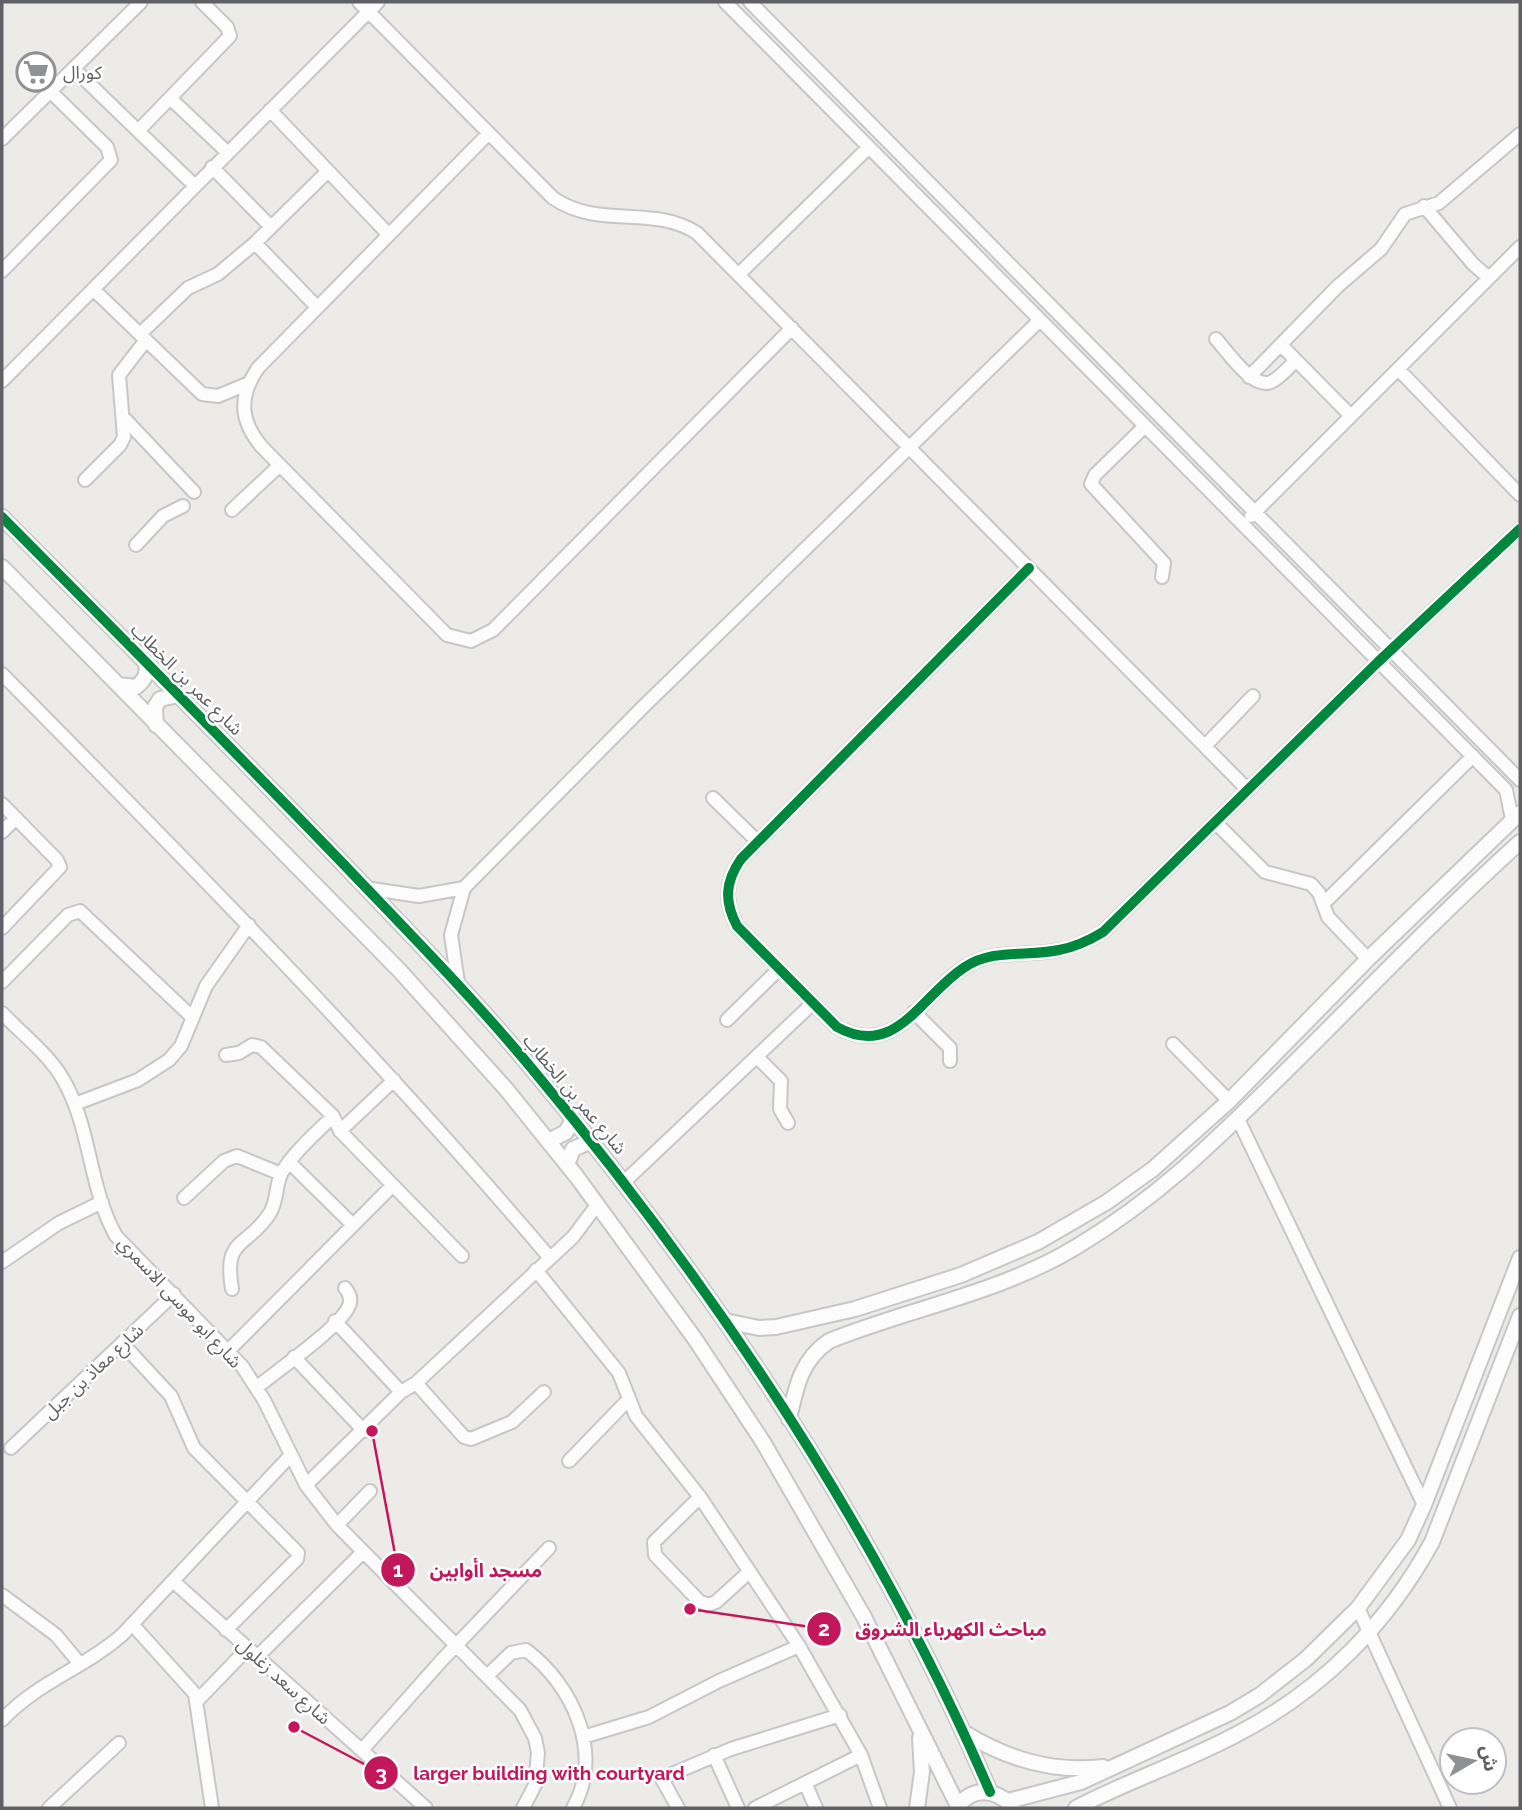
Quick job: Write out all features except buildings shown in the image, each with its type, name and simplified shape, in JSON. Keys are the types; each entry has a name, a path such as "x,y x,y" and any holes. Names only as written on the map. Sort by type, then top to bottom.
{"street":[{"path":"2,139 141,2"},
{"path":"138,131 230,36 227,27 202,2"},
{"path":"2,381 270,110 363,7 378,2"},
{"path":"725,2 1473,756 1506,790 1516,816 1368,959 1229,1101 1153,1168 1107,1202 1038,1242 917,1291 776,1327 759,1328 725,1321"},
{"path":"750,2 1520,780"},
{"path":"363,7 553,198 566,207 598,216 655,218 685,225 697,233 1248,790"},
{"path":"74,69 194,185"},
{"path":"2,271 111,160 107,147 51,92"},
{"path":"170,98 227,152"},
{"path":"270,110 389,234"},
{"path":"489,133 258,368 247,384 243,401 251,434 447,635 471,641 483,638 498,625 792,328"},
{"path":"1249,377 1282,346 1329,294 1381,249 1405,214 1445,199 1520,134"},
{"path":"739,274 869,148"},
{"path":"212,167 271,227"},
{"path":"85,480 120,445 126,428 119,375 143,337 188,288 218,275 255,243 328,170"},
{"path":"1424,206 1473,264 1489,278"},
{"path":"255,243 317,307"},
{"path":"1242,525 1520,247"},
{"path":"93,289 202,394 218,396 247,384"},
{"path":"458,983 451,935 464,888 909,446 1040,320"},
{"path":"1216,340 1249,377 1259,383 1269,383 1296,360"},
{"path":"1282,346 1351,416"},
{"path":"1398,369 1520,495"},
{"path":"125,419 194,492"},
{"path":"1145,426 1095,475 1091,484 1164,563 1162,577"},
{"path":"232,510 280,465"},
{"path":"136,545 163,516 183,506"},
{"name":"شارع عمر بن الخطاب","path":"2,517 458,983 624,1182 725,1321 789,1419 897,1604 990,1792"},
{"path":"1029,568 758,842 731,874 727,892 729,910 737,926 837,1027 865,1038 894,1030 956,974 979,959 1005,953 1056,951 1104,932 1378,662 1520,529"},
{"path":"2,568 400,971 480,1059 549,1141 695,1339 763,1442 838,1570 958,1807 975,1793 990,1792 1011,1805 1081,1782 1232,1712 1306,1659 1358,1608 1408,1540 1520,1258"},
{"path":"117,685 126,689 136,687 144,681 146,662"},
{"path":"2,674 249,925 394,1080 550,1258"},
{"path":"156,725 153,716 160,699 178,695"},
{"path":"1205,746 1253,696"},
{"path":"1324,903 1473,756"},
{"path":"713,798 758,842"},
{"path":"2,804 57,860 60,867 2,928"},
{"path":"2,832 16,818"},
{"path":"1216,823 1265,872 1311,884 1324,903 1328,917 1368,959"},
{"path":"789,1419 797,1381 806,1363 816,1350 829,1340 942,1304 1037,1268 1119,1219 1184,1171 1520,842"},
{"path":"365,888 419,896 464,888"},
{"path":"2,982 68,915 80,911 193,1018"},
{"path":"1410,919 1425,934"},
{"path":"75,1104 155,1072 181,1046 206,986 249,925"},
{"path":"726,1020 779,969"},
{"path":"624,1182 813,1003"},
{"path":"914,1012 950,1048 950,1061"},
{"name":"شارع ابو موسى الاسمري","path":"2,1013 52,1063 75,1104 102,1202 116,1236 229,1350 256,1388 306,1485 337,1524 362,1553 488,1675 520,1710 535,1738 538,1769 535,1785 523,1808"},
{"path":"1173,1044 1229,1101"},
{"path":"226,1055 239,1053 253,1045 261,1047 333,1116 340,1131 462,1256"},
{"path":"757,1057 780,1082 780,1109 788,1124"},
{"path":"340,1131 394,1080"},
{"path":"232,1289 230,1257 271,1210 281,1174 289,1162 333,1116"},
{"path":"549,1141 566,1132 573,1119"},
{"path":"1238,1119 1424,1505"},
{"path":"567,1165 573,1149 592,1141"},
{"path":"184,1198 224,1161 237,1156 281,1174"},
{"path":"289,1162 353,1224"},
{"path":"229,1350 393,1185"},
{"path":"2,1262 59,1223 102,1202"},
{"path":"1107,1202 1119,1219"},
{"path":"306,1485 401,1392 416,1383 573,1237 597,1205"},
{"path":"536,1270 619,1373 636,1416 700,1497 799,1646 840,1715 860,1755 880,1808"},
{"path":"256,1388 335,1321 349,1305 345,1288"},
{"name":"شارع معاذ بن جبل","path":"11,1448 174,1294"},
{"path":"1100,1808 1121,1790 1242,1732 1296,1698 1370,1634 1413,1578 1432,1542 1520,1316"},
{"path":"335,1321 401,1392"},
{"path":"122,1343 171,1396 194,1448 297,1552 298,1557 226,1630"},
{"path":"294,1357 364,1431"},
{"path":"416,1383 464,1437 471,1439 512,1422 544,1392"},
{"path":"569,1461 629,1399"},
{"path":"2,1720 29,1694 106,1648 132,1624 290,1456"},
{"path":"337,1524 370,1491"},
{"path":"700,1497 654,1542 655,1555 699,1601 708,1605 716,1602 749,1572"},
{"path":"362,1750 456,1644 549,1548"},
{"path":"198,1700 362,1553"},
{"name":"شارع سعد زغلول","path":"173,1581 426,1808"},
{"path":"2,1595 56,1635 80,1664"},
{"path":"1358,1608 1450,1808"},
{"path":"132,1624 187,1681 198,1700 212,1808"},
{"path":"583,1737 645,1718 719,1681 799,1646"},
{"path":"488,1675 511,1653 526,1650 546,1667 564,1690 583,1737 583,1786 573,1808"},
{"path":"1281,1678 1296,1698"},
{"path":"678,1808 662,1779 714,1755 840,1715"},
{"path":"917,1808 922,1772 918,1726"},
{"path":"962,1731 997,1751 1035,1764 1062,1768 1115,1765"},
{"path":"49,1808 119,1743"},
{"path":"714,1755 738,1808"},
{"path":"755,1808 806,1785 860,1755"},
{"path":"1076,1808 1145,1778"},
{"path":"806,1785 816,1808"}],"cycle path":[{"path":"2,517 264,782 444,970 511,1044 600,1153 728,1325 844,1506 897,1599 990,1792"},
{"path":"1029,568 741,859 732,876 728,900 737,926 837,1027 858,1035 876,1035 892,1030 907,1020 949,979 976,961 999,955 1065,949 1103,932 1378,662 1520,529"}],"place":[{"name":"كورال","path":"36,72"},
{"name":"مسجد اأوابين","path":"372,1431"},
{"name":"مباحث الكهرباء الشروق","path":"690,1609"},
{"name":"larger building with courtyard","path":"294,1727"}]}
